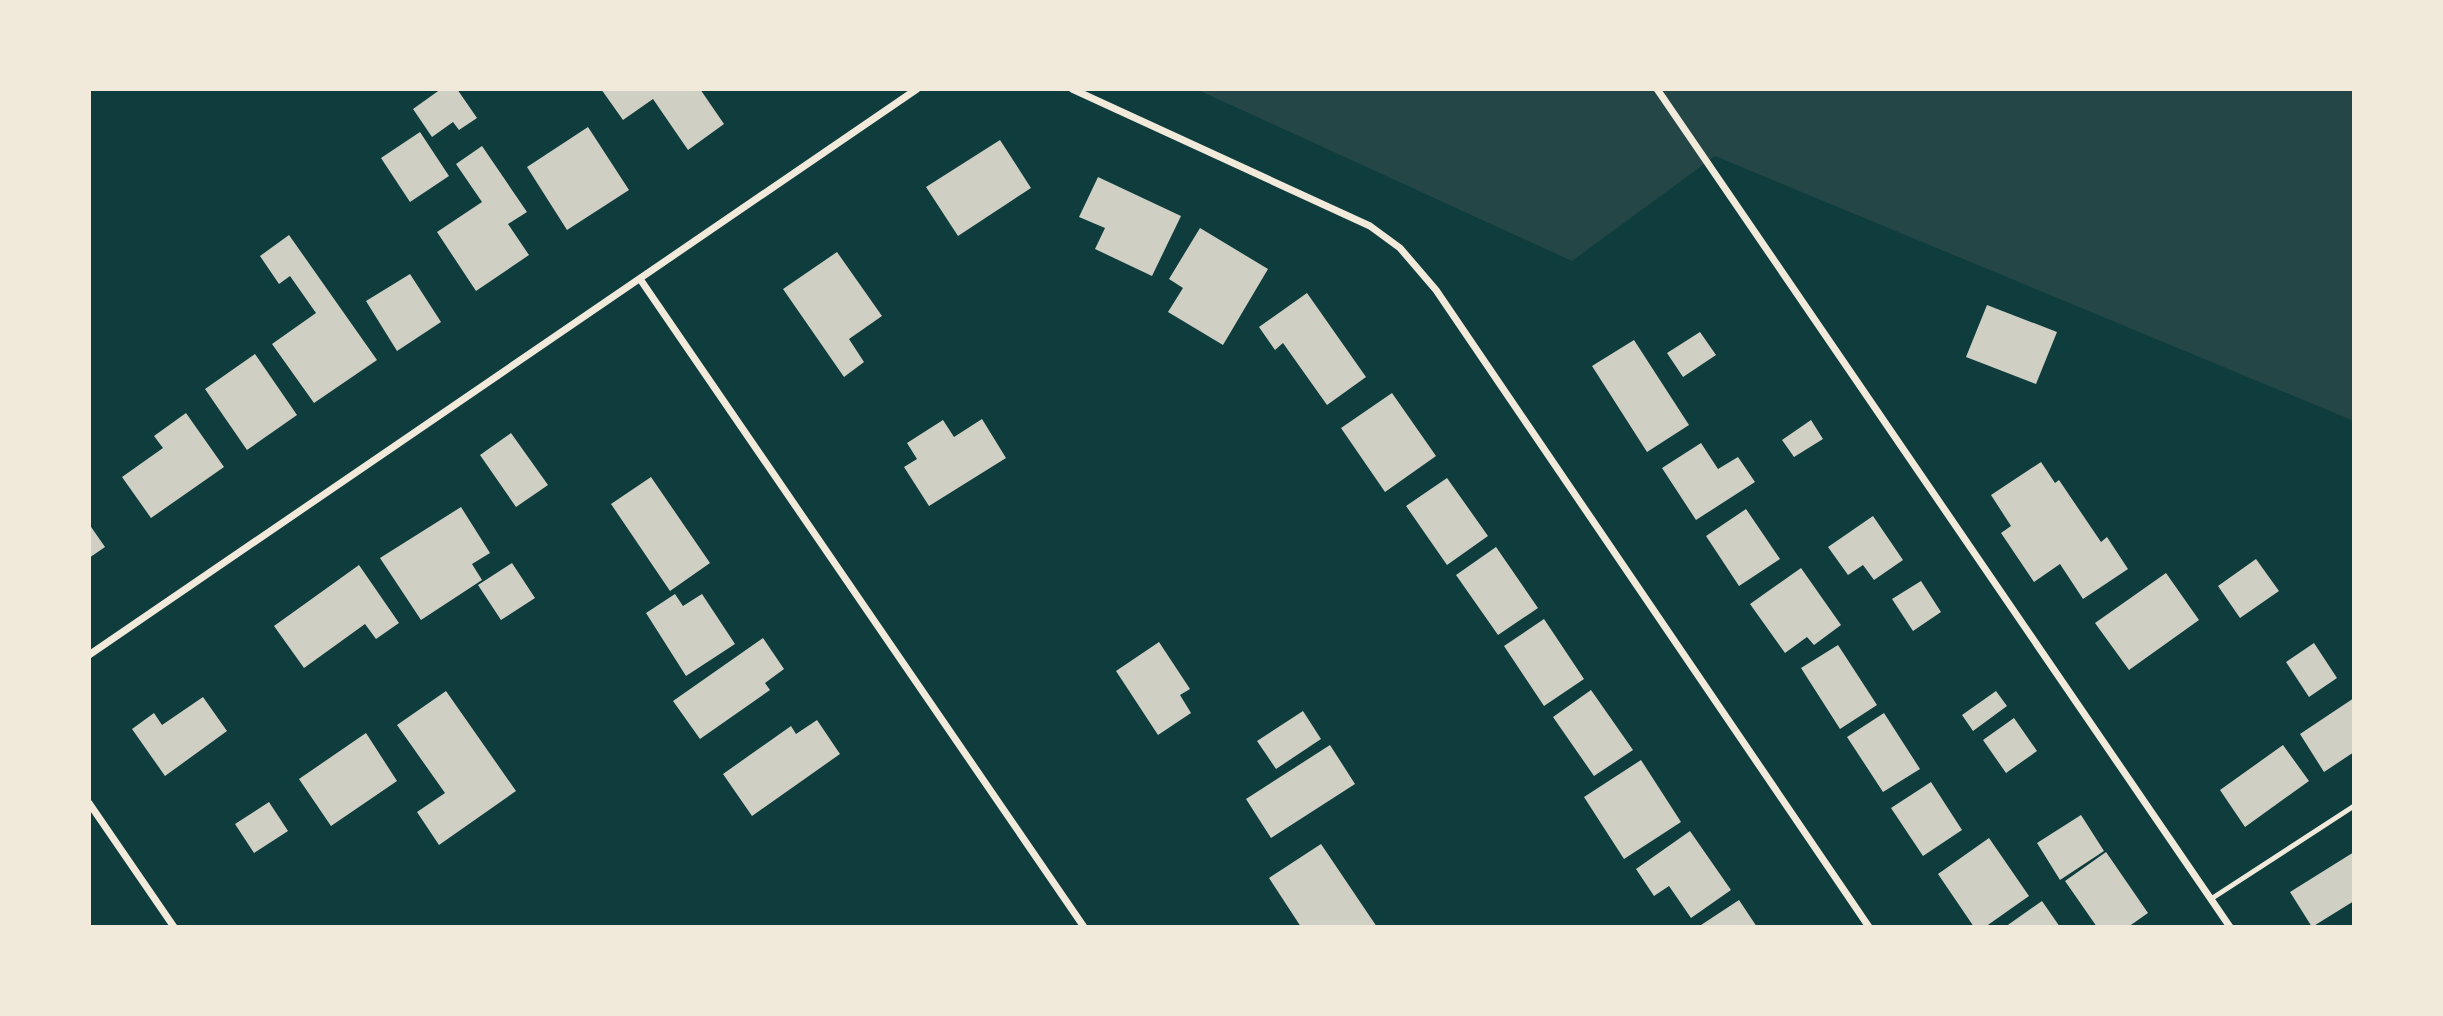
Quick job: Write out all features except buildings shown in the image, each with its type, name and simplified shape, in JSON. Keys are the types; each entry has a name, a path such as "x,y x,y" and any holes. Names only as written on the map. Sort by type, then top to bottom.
{"street":[{"path":"89,655 917,89"},
{"path":"1072,89 1370,226 1399,248 1436,290 1869,927"},
{"path":"1657,89 2230,927"},
{"path":"640,279 1084,927"},
{"path":"89,803 174,927"}],"lane":[{"path":"2211,899 2354,806"}],"shaded area":[{"path":"1196,89 2354,89 2354,421 1715,156 1572,261"}]}
